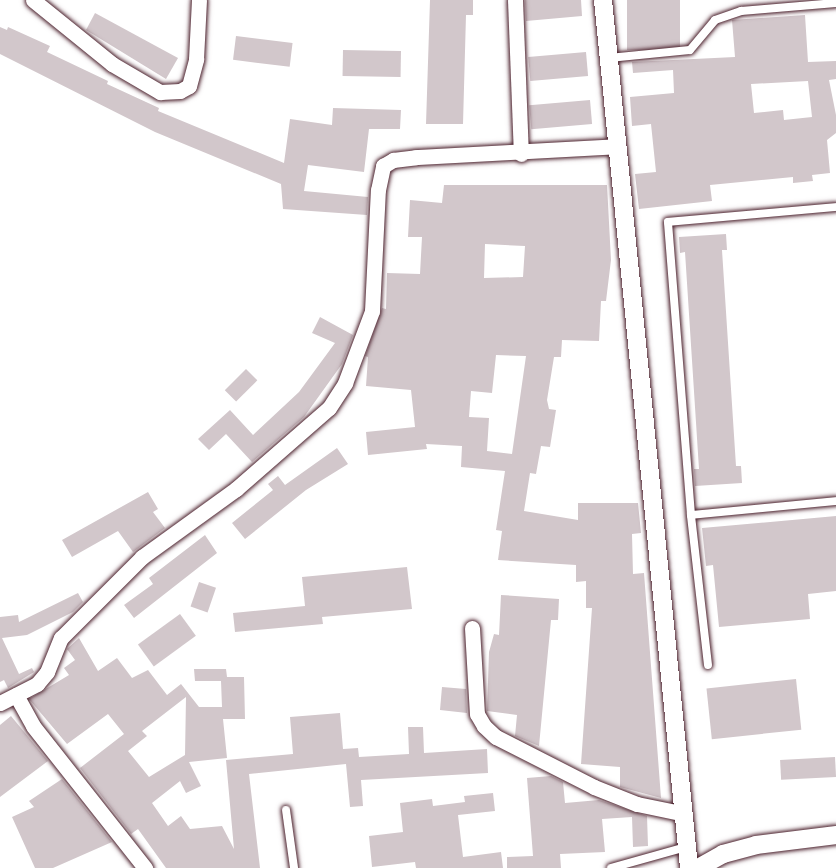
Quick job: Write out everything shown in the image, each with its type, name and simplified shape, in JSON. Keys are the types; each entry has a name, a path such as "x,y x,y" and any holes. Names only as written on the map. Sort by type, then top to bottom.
{"street":[{"path":"33,0 112,64 160,92 180,92 189,86 196,59 199,0"},
{"path":"515,0 521,154"},
{"path":"603,0 681,813 689,868"},
{"path":"0,703 37,684 47,672 61,638 142,556 236,489 329,408 345,383 372,311 378,190 383,166 393,160 416,157 521,154 618,146"},
{"path":"472,628 477,714 484,726 496,736 594,787 637,804 681,813"},
{"path":"16,695 33,726 145,868"},
{"path":"698,868 723,854 756,845 836,835"}],"lane":[{"path":"608,58 681,53 698,44 715,20 741,11 836,3"},
{"path":"708,665 692,515 668,222 836,207"},
{"path":"692,515 836,501"},
{"path":"286,810 294,868"},
{"path":"611,868 686,847"}],"building":[{"path":"430,0 473,0 473,15 466,15 463,124 426,124"},
{"path":"525,0 581,0 582,16 526,21"},
{"path":"627,0 680,0 680,50 627,50"},
{"path":"95,13 178,58 166,79 86,30"},
{"path":"805,15 808,62 836,61 836,79 829,80 836,115 836,133 827,140 830,173 812,175 813,181 793,183 793,177 710,185 712,201 639,209 635,174 656,172 651,124 632,126 630,97 674,93 673,70 633,73 632,62 735,57 732,20","holes":["808,81 812,117 784,120 783,110 754,113 751,84"]},
{"path":"0,27 7,30 8,27 50,46 47,52 159,108 158,111 284,163 290,119 332,125 333,108 401,110 400,129 369,129 364,172 308,165 304,191 368,197 367,215 283,209 281,184 155,132 0,54"},
{"path":"236,36 293,43 290,67 233,60"},
{"path":"343,50 401,51 401,77 343,76"},
{"path":"586,52 588,76 530,81 528,57"},
{"path":"590,100 592,124 531,129 529,105"},
{"path":"444,185 607,185 611,260 606,301 601,301 599,341 562,340 561,357 554,357 547,400 549,409 556,410 550,447 541,446 536,474 530,473 524,511 578,520 578,503 638,503 641,533 632,534 633,574 644,573 661,798 620,787 620,767 581,764 592,608 586,608 586,581 576,582 576,565 498,560 502,531 496,530 505,471 461,467 462,446 426,444 427,449 368,455 366,432 415,427 411,390 366,386 368,357 365,356 382,308 386,309 387,273 420,274 422,237 408,237 410,200 442,203","holes":["485,244 525,246 523,277 484,278","496,355 526,356 512,454 487,451 489,418 469,417 471,391 492,393"]},
{"path":"726,234 727,250 722,250 736,466 741,466 742,483 695,486 694,469 699,469 685,252 680,253 679,237"},
{"path":"320,317 353,335 342,364 304,417 252,462 226,434 209,450 198,439 230,410 253,435 299,392 335,343 312,333"},
{"path":"246,369 257,380 236,402 225,390"},
{"path":"337,448 348,464 306,490 245,539 232,523 273,490 268,484 278,476 285,485"},
{"path":"148,492 158,509 153,512 165,528 133,552 118,531 72,557 62,540"},
{"path":"836,516 836,591 808,594 810,619 719,627 713,565 706,566 702,528"},
{"path":"205,535 217,553 134,618 124,605 153,584 149,578"},
{"path":"407,567 412,609 322,617 323,624 235,632 233,613 305,606 302,577"},
{"path":"199,582 216,588 208,612 191,607"},
{"path":"78,593 83,602 73,612 27,635 2,638 19,674 32,668 34,672 8,688 4,680 0,682 0,617 18,615 19,622"},
{"path":"501,595 559,599 558,620 551,620 539,746 515,736 517,715 487,711 489,652 494,634 499,635"},
{"path":"180,614 196,636 154,666 138,645"},
{"path":"79,638 98,671 117,658 132,678 148,670 167,695 181,684 199,707 222,707 221,681 195,681 194,669 226,669 227,677 244,677 245,719 223,719 227,758 189,762 201,786 186,793 180,781 152,803 168,826 181,816 190,829 222,826 234,849 226,760 293,754 290,717 340,713 343,749 358,748 359,757 409,754 408,727 423,727 424,753 487,749 488,773 361,780 363,806 350,807 346,764 249,774 260,868 166,868 138,829 131,834 80,768 124,734 108,714 67,744 29,699 69,675 64,668 75,660 67,649","holes":["186,697 185,755 149,777 128,751 147,736 142,731"]},
{"path":"796,679 801,730 712,739 706,688"},
{"path":"442,687 466,689 467,713 440,710"},
{"path":"11,716 48,761 0,797 0,725"},
{"path":"835,757 836,777 781,780 780,760"},
{"path":"551,776 563,782 565,803 599,800 647,816 648,846 633,847 632,817 602,819 605,852 560,854 561,868 507,868 507,857 533,856 527,778"},
{"path":"62,779 112,842 53,868 35,868 12,817 34,807 29,801"},
{"path":"493,793 495,811 458,815 463,857 501,852 503,868 416,868 415,862 372,867 369,836 403,832 400,803 432,799 433,806 465,802 464,796"}]}
